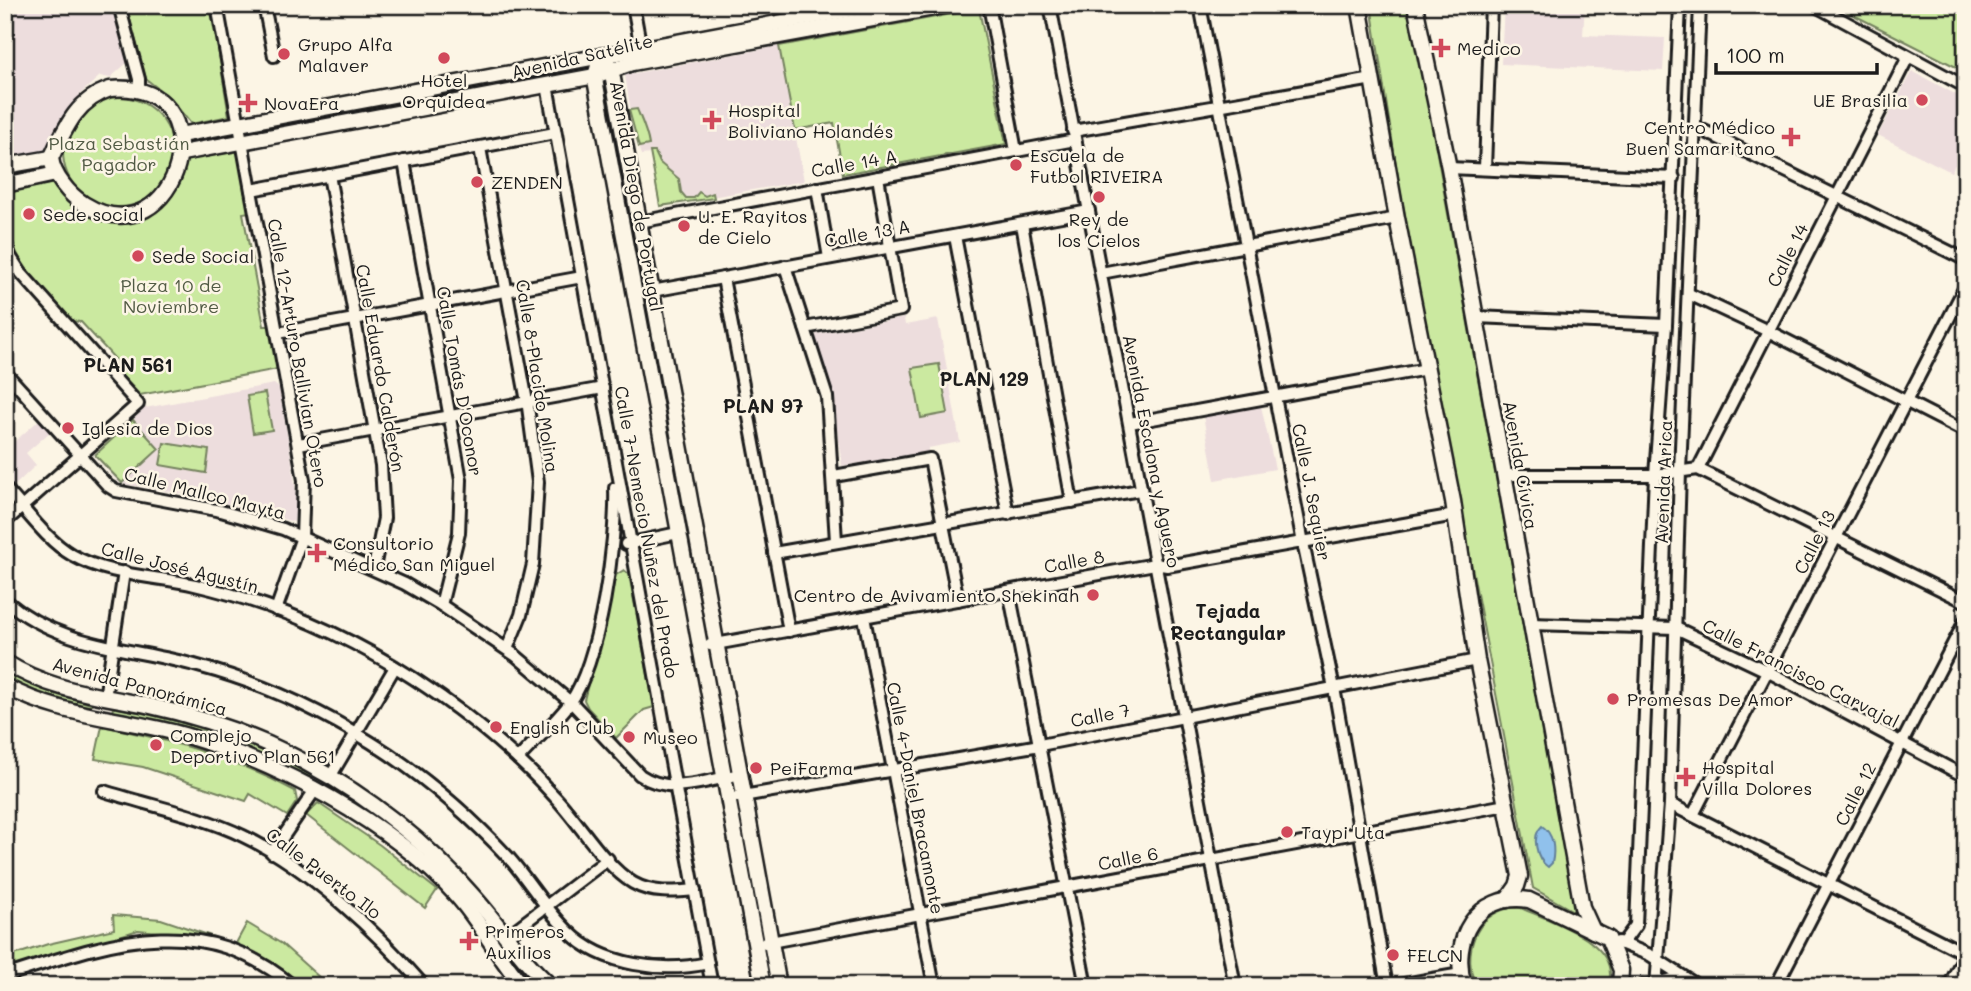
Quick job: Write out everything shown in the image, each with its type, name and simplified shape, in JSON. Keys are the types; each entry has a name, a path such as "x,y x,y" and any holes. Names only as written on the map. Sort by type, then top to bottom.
{"main road":[{"name":"Avenida Satélite","path":"810,24 874,5"},
{"name":"Avenida Satélite","path":"180,135 601,56 642,54 810,24 950,5"},
{"path":"1359,5 1396,218 1455,515 1477,660 1520,876 1517,886 1507,900"},
{"name":"Avenida Cívica","path":"1415,5 1449,168 1582,907 1593,931"},
{"name":"Avenida Satélite","path":"182,153 594,76 642,54"},
{"name":"Avenida Diego de Portugal","path":"601,56 611,68 779,986"},
{"name":"Avenida Diego de Portugal","path":"601,56 594,76 763,986"},
{"path":"544,67 547,85"},
{"path":"110,89 139,92 166,109 180,135 182,153 174,178 163,194 134,213 115,214 89,207 73,196 56,174 51,158 65,126 88,101 110,89"},
{"path":"391,95 394,113"},
{"path":"5,166 51,158"},
{"path":"5,185 56,174"},
{"path":"622,225 639,222"},
{"path":"635,294 652,291"},
{"path":"659,426 676,423"},
{"name":"Avenida Panorámica","path":"5,662 47,683 204,720 265,743 330,777 365,799 429,850 476,898 530,967 551,986"},
{"name":"Avenida Panorámica","path":"5,686 44,704 158,729 207,743 253,760 315,790 399,845 444,883 496,945 523,986"},
{"path":"100,718 105,698"},
{"path":"315,790 330,777"},
{"path":"1463,980 1460,944 1467,928 1480,913 1507,900 1529,900 1615,941 1620,986"}],"street":[{"path":"119,5 139,79 139,92"},
{"path":"217,5 239,123"},
{"path":"264,5 274,56"},
{"path":"633,5 642,54"},
{"path":"989,5 1016,151"},
{"name":"Avenida Escalona y Aguero","path":"1051,5 1235,986"},
{"name":"Calle J. Sequier","path":"1200,5 1303,543 1335,688 1387,986"},
{"path":"1485,168 1491,5"},
{"name":"Avenida Arica","path":"1615,941 1636,925 1655,475 1674,178 1680,5"},
{"name":"Avenida Arica","path":"1656,983 1670,803 1680,471 1700,5"},
{"path":"1814,5 1966,87"},
{"name":"Calle 14","path":"1698,469 1908,57"},
{"name":"Calle 14 A","path":"639,222 1016,151 1219,105 1373,79"},
{"name":"Calle 7-Nemecio Nuñez del Prado","path":"547,85 712,986"},
{"name":"Calle 12-Arturo Ballivian Otero","path":"239,123 299,444 306,498 302,537 276,610"},
{"path":"1694,126 1966,260"},
{"path":"251,190 555,133"},
{"name":"Calle 8-Placido Molina","path":"480,148 527,401 538,482 537,528 529,586 507,649"},
{"name":"Calle Tomás D'Oconor","path":"404,162 461,480 455,562 442,605"},
{"path":"1449,168 1674,178"},
{"name":"Calle Eduardo Calderón","path":"328,176 376,430 384,497 382,538 374,568"},
{"path":"805,328 901,310 878,177"},
{"path":"817,188 829,258"},
{"name":"Calle 13 A","path":"652,291 1089,211"},
{"path":"1101,273 1396,218"},
{"path":"1022,224 1072,502"},
{"path":"955,236 1008,514"},
{"path":"5,241 21,273 138,404 5,522"},
{"path":"785,267 827,397 836,541"},
{"path":"278,333 582,277"},
{"path":"723,278 789,631"},
{"name":"Calle 13","path":"1693,815 1966,285"},
{"path":"1689,294 1768,331 1966,432"},
{"path":"1476,317 1666,325"},
{"path":"1130,423 1427,369"},
{"name":"Calle Mallco Mayta","path":"5,373 116,491 221,511 302,537 374,568 442,605 507,649 570,702 640,775 660,785 676,787 741,774"},
{"path":"299,444 603,388"},
{"path":"518,759 570,702 594,640 613,552 616,508 612,440"},
{"path":"834,476 930,459 958,600"},
{"path":"1503,475 1655,475 1698,469 1966,602"},
{"name":"Calle José Agustín","path":"5,488 70,554 102,568 196,586 276,610 340,637 395,667 463,713 518,759 570,813 627,879 640,887 664,892 695,890"},
{"path":"774,553 1140,490"},
{"name":"Calle 8","path":"700,647 1155,564 1167,566 1455,515"},
{"path":"613,552 631,542 678,533"},
{"path":"105,698 124,572"},
{"path":"1009,591 1086,986"},
{"path":"5,600 56,633 224,673 296,702 356,733 403,764 463,813 509,859 571,934 611,957 669,968 708,963"},
{"name":"Calle 4-Daniel Bracamonte","path":"864,617 934,986"},
{"name":"Calle 12","path":"1776,986 1966,619"},
{"name":"Calle Francisco Carvajal","path":"1530,624 1675,628 1767,671 1966,776"},
{"name":"Calle 7","path":"728,798 891,768 1040,745 1477,660"},
{"path":"330,777 395,667"},
{"path":"272,853 315,790"},
{"name":"Calle Puerto Ilo","path":"104,792 242,835 272,853 365,924 424,986"},
{"path":"1670,803 1965,953 1949,986"},
{"name":"Calle 6","path":"755,945 1506,805"},
{"path":"507,936 608,859"},
{"path":"5,976 102,945 159,937 186,939 229,949 264,966 293,986"},
{"path":"1615,941 1658,959 1698,986"},
{"path":"1642,986 1681,977"},
{"path":"1393,986 1463,980"}],"shaded area":[{"path":"5,5 113,5 128,62 110,78 100,76 80,94 78,102 62,120 46,150 5,160"},
{"path":"1504,5 1585,5 1583,35 1665,38 1663,71 1501,64"},
{"name":"Hospital Boliviano Holandés","path":"779,46 804,181 660,206 650,154 641,155 635,137 625,75"},
{"path":"1912,71 1966,100 1966,145 1951,172 1878,135"},
{"path":"904,318 905,325 938,319 960,442 928,448 928,452 842,466 833,401 815,339 816,334"},
{"path":"274,384 279,388 292,461 297,503 294,522 207,498 119,483 95,457 145,408"},
{"path":"1261,406 1275,469 1215,480 1203,416"},
{"path":"39,420 50,432 26,453 36,465 13,487 5,478 5,450"}],"green space":[{"path":"126,5 211,5 229,116 191,124 170,98 146,79"},
{"path":"1371,5 1410,5 1575,912 1533,888 1399,184"},
{"path":"1834,5 1966,5 1966,72"},
{"path":"979,9 1006,144 843,174 834,123 795,130 779,46"},
{"name":"Plaza Sebastián Pagador","path":"118,97 139,101 157,113 169,131 173,152 169,173 157,191 139,203 118,207 97,203 79,191 67,173 63,152 67,131 79,113 97,101"},
{"path":"637,109 649,145 639,147 629,110"},
{"name":"Plaza 10 de Noviembre","path":"237,151 250,212 243,213 264,326 271,326 278,369 140,395 116,370 117,361 81,322 71,321 23,264 10,233 5,192 54,183 81,210 104,218 129,219 153,211 172,195 187,160"},
{"path":"650,152 655,152 660,163 679,179 681,192 686,198 694,198 699,192 705,196 713,193 714,198 660,206"},
{"path":"939,364 948,413 921,418 912,368"},
{"path":"265,393 272,430 253,433 247,396"},
{"path":"133,420 159,449 122,483 95,455"},
{"path":"164,443 209,450 206,473 160,465"},
{"path":"624,570 629,574 654,707 644,710 616,738 584,700 616,575"},
{"path":"5,672 47,691 91,704 90,710 46,698 5,679"},
{"path":"113,707 216,733 313,775 310,781 112,714"},
{"path":"102,726 152,737 225,759 295,791 297,801 287,816 250,794 246,801 143,767 95,759"},
{"path":"318,803 380,845 437,890 425,908 306,815"},
{"path":"1510,908 1521,908 1566,927 1595,946 1605,957 1610,971 1608,986 1476,986 1470,962 1474,938 1488,919"},
{"path":"113,915 161,919 214,937 138,930 5,973 5,958 48,944 114,929"},
{"path":"247,923 282,944 329,986 306,986 268,961 235,945"}],"water":[{"path":"1542,826 1553,843 1552,863 1548,867 1540,859 1536,847"}],"place":[{"name":"Medico","path":"1441,48"},
{"name":"Grupo Alfa Malaver","path":"284,54"},
{"name":"Hotel Orquidea","path":"444,58"},
{"name":"UE Brasilia","path":"1922,100"},
{"name":"NovaEra","path":"248,103"},
{"name":"Hospital Boliviano Holandés","path":"712,120"},
{"name":"Centro Médico Buen Samaritano","path":"1791,137"},
{"name":"Escuela de Futbol RIVEIRA","path":"1016,165"},
{"name":"ZENDEN","path":"477,182"},
{"name":"Rey de los Cielos","path":"1099,197"},
{"name":"Sede social","path":"29,214"},
{"name":"U. E. Rayitos de Cielo","path":"684,226"},
{"name":"Sede Social","path":"138,256"},
{"name":"Iglesia de Dios","path":"68,428"},
{"name":"Consultorio Médico San Miguel","path":"317,553"},
{"name":"Centro de Avivamiento Shekinah","path":"1093,595"},
{"name":"Promesas De Amor","path":"1613,699"},
{"name":"English Club","path":"496,727"},
{"name":"Museo","path":"629,737"},
{"name":"Complejo Deportivo Plan 561","path":"156,745"},
{"name":"PeiFarma","path":"756,768"},
{"name":"Hospital Villa Dolores","path":"1686,777"},
{"name":"Taypi Uta","path":"1287,832"},
{"name":"Primeros Auxilios","path":"469,941"},
{"name":"FELCN","path":"1393,955"}],"district":[{"name":"PLAN 561","path":"128,364"},
{"name":"PLAN 129","path":"984,378"},
{"name":"PLAN 97","path":"763,405"},
{"name":"Tejada Rectangular","path":"1228,621"}]}
